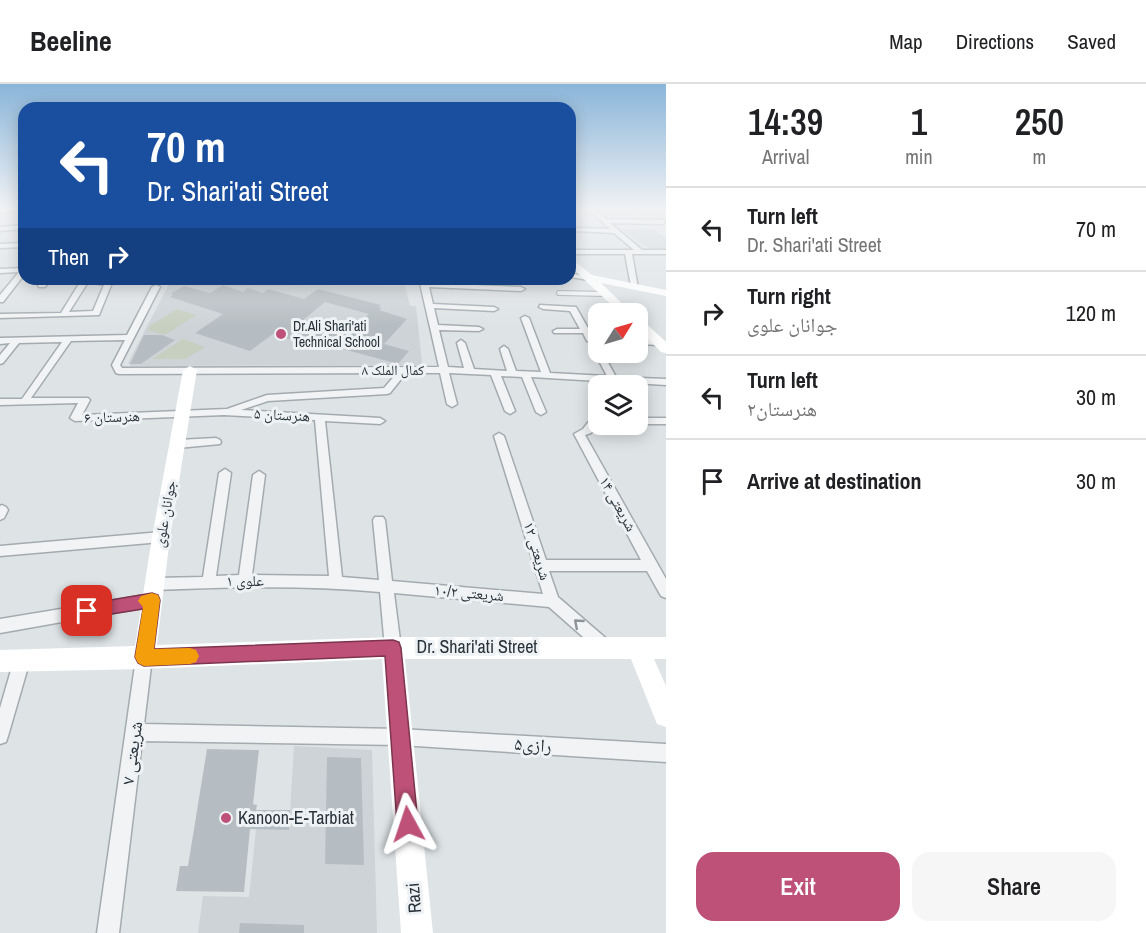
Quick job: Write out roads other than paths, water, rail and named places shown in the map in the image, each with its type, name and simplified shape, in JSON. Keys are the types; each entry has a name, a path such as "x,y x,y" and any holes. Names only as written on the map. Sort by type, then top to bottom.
{"main road":[{"path":"576,266 616,303"},
{"path":"589,278 665,294"},
{"path":"648,331 663,344"},
{"name":"جوانان علوی","path":"144,657 160,537 184,414 190,370"},
{"path":"638,647 666,715"},
{"name":"Dr. Shari'ati Street","path":"11,661 393,648 666,648"},
{"name":"Razi","path":"393,648 417,933"}],"street":[{"path":"599,249 602,252"},
{"path":"636,249 640,252"},
{"path":"576,252 666,252"},
{"path":"628,252 635,286"},
{"path":"0,271 18,270"},
{"path":"576,276 589,278"},
{"path":"0,300 18,278"},
{"path":"63,315 82,285"},
{"path":"0,316 96,313 107,285"},
{"path":"425,285 452,404"},
{"path":"466,285 521,289"},
{"path":"0,341 130,337 156,287"},
{"path":"430,306 494,309"},
{"path":"543,307 573,309 588,335"},
{"path":"525,318 547,376"},
{"path":"435,327 479,329"},
{"path":"557,331 585,331"},
{"name":"کمال الملک ۸","path":"130,337 116,365 119,371 445,370 588,378"},
{"path":"24,402 68,339"},
{"path":"0,361 16,341"},
{"path":"648,342 663,344"},
{"path":"461,343 470,372"},
{"path":"504,349 513,374"},
{"path":"224,412 267,398 387,391 404,370"},
{"path":"495,373 510,411"},
{"path":"525,374 541,412"},
{"name":"کمال الملک ۸","path":"648,381 666,382"},
{"name":"هنرستان ۶","path":"0,402 85,400 75,418 184,414"},
{"name":"هنرستان ۵","path":"184,414 224,412 380,421"},
{"path":"320,417 336,582"},
{"path":"648,421 666,421"},
{"name":"شریعتی ۱۴","path":"588,430 579,434 666,592"},
{"name":"شریعتی ۱۲","path":"500,436 543,566 552,601 604,647"},
{"path":"178,444 216,442"},
{"path":"209,581 225,473"},
{"path":"245,581 259,474"},
{"path":"379,520 393,648"},
{"path":"0,551 160,537"},
{"path":"543,566 651,565"},
{"name":"علوی ۱","path":"0,626 209,581 336,582 386,585"},
{"name":"شریعتی ۱۰/۲","path":"386,585 552,601"},
{"name":"۷ شریعتی","path":"108,933 144,657"},
{"path":"0,736 11,661"},
{"name":"رازی۵","path":"135,732 400,737 666,753"}],"lane":[{"path":"559,293 607,294"}],"place":[{"name":"Dr.Ali Shari'ati Technical School","path":"281,334"},
{"name":"Kanoon-E-Tarbiat","path":"226,818"}]}
